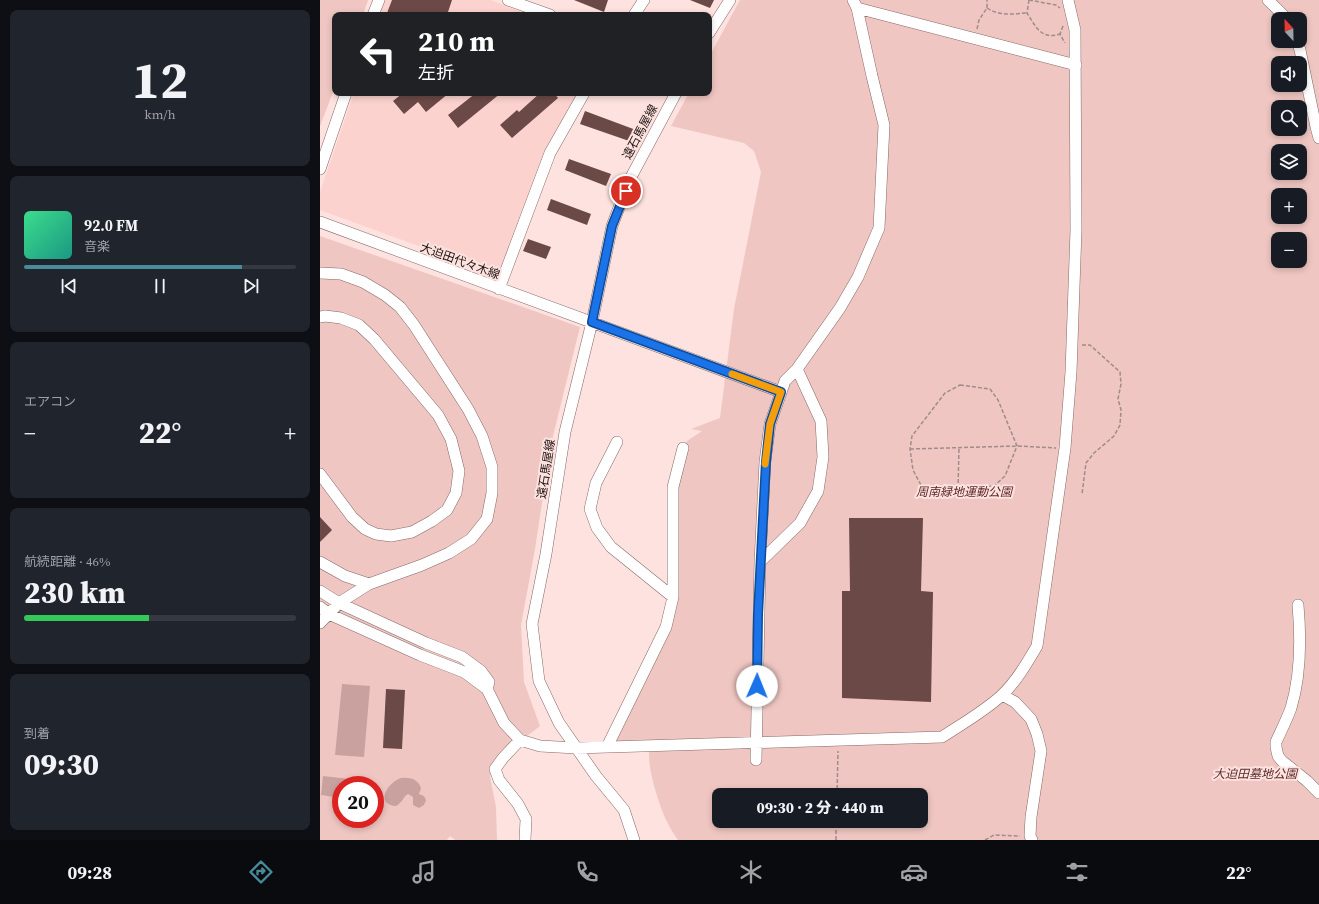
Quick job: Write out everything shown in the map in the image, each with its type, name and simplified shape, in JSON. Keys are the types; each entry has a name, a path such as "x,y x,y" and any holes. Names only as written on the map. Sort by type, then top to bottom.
{"street":[{"path":"374,12 379,0"},
{"path":"508,0 542,12"},
{"path":"636,12 644,0"},
{"path":"712,28 730,0"},
{"path":"324,611 420,655 464,672 487,689 504,723 520,740 540,746 576,748 942,737 982,712 1002,695 1025,666 1037,646 1065,448 1072,344 1076,230 1075,30 1068,0"},
{"path":"1268,0 1280,12"},
{"path":"756,760 760,562 766,462 770,424 786,381 797,369 840,308 858,277 878,228 884,125 855,4 1076,65"},
{"path":"1299,48 1319,138"},
{"path":"320,169 345,96"},
{"path":"499,289 550,153 582,96"},
{"name":"遠石馬屋線","path":"634,840 624,810 596,776 559,723 539,681 532,624 546,554 565,432 592,322 612,226 630,179 674,96"},
{"name":"大迫田代々木線","path":"320,222 781,392"},
{"path":"320,273 342,274 363,282 385,295 400,307 414,325 468,409 482,436 492,466 492,493 487,518 471,539 449,553 422,565 369,584 324,611 320,622"},
{"path":"320,317 325,316 341,318 359,325 374,339 438,415 451,439 459,471 456,493 447,510 432,522 412,532 391,536 376,534 365,529 352,517 320,474"},
{"path":"760,562 800,523 818,491 824,457 821,421 797,369"},
{"path":"617,442 596,483 590,509 597,528 611,547 673,597"},
{"path":"607,747 666,627 673,597 673,487 683,448"},
{"path":"320,562 345,576 369,584"},
{"path":"320,591 339,603 426,643 462,657 481,671 489,682 487,689"},
{"path":"1298,605 1300,655 1297,683 1290,709 1276,742 1276,748 1278,756 1282,761 1308,781 1319,793"},
{"path":"420,655 426,643"},
{"path":"1002,695 1015,702 1031,719 1037,734 1041,751 1031,817 1031,838"},
{"path":"520,740 495,769 499,780 518,804 526,819 525,840"}],"path":[{"path":"974,38 979,20 987,8 987,0"},
{"path":"1063,11 1056,5 1029,0 1027,13 1038,31 1046,35 1055,36 1060,34 1064,22"},
{"path":"987,8 1005,14 1027,13"},
{"path":"1072,344 1090,345 1120,372 1121,384 1118,399 1121,410 1120,425 1114,436 1086,463 1082,494"},
{"path":"960,385 990,389 998,400 1017,446 1005,476 994,486 935,491 922,487 913,470 910,449 912,436 934,407 945,393 960,385"},
{"path":"910,449 1017,446 1065,448"},
{"path":"958,489 959,448"},
{"path":"837,788 839,741"},
{"path":"836,828 836,840"},
{"path":"985,840 994,835 1031,838"}],"shaded area":[{"path":"385,0 491,0 521,12 381,12"},
{"path":"353,96 576,96 542,157 498,275 320,210 320,192"},
{"path":"342,684 370,686 364,757 335,755"},
{"path":"323,776 332,777 332,797 321,795"},
{"path":"401,778 410,778 418,782 421,788 419,794 424,796 426,800 424,805 419,808 413,805 413,797 408,794 396,806 389,804 384,797 385,793 396,780"}],"green space":[{"path":"320,0 368,0 364,12 332,12 332,95 320,126"},
{"name":"周南緑地運動公園","path":"740,0 1319,0 1319,840 678,840 665,817 655,790 650,766 649,744 608,747 672,603 672,485 687,441 702,431 691,429 720,418 734,309 761,172 754,151 744,143 671,126 687,96 712,96 712,51"},
{"path":"320,236 580,327 551,444 535,549 521,625 524,682 540,726 495,761 490,777 496,807 497,840 455,840 450,836 447,840 320,840"}],"building":[{"path":"392,0 452,0 448,12 387,12"},
{"path":"574,0 608,0 604,12"},
{"path":"690,0 714,0 710,8"},
{"path":"399,96 445,96 426,112 418,102 404,114 393,101"},
{"path":"472,96 497,96 458,128 448,115"},
{"path":"537,96 556,96 558,98 512,138 500,125 517,110 519,112"},
{"path":"585,111 636,130 632,142 580,124"},
{"path":"569,159 611,174 606,186 565,170"},
{"path":"551,199 591,214 587,225 547,210"},
{"path":"528,239 551,247 546,259 523,251"},
{"path":"320,517 332,530 320,542"},
{"path":"849,518 923,518 921,591 933,592 931,702 842,698 842,591 850,591"},
{"path":"386,689 405,690 402,749 383,748"}],"slow traffic":[{"path":"732,374 781,392 770,424 765,464"}],"route":[{"path":"626,191 612,226 592,322 781,392 770,424 766,462 760,562 757,686"}],"park label":[{"name":"大迫田墓地公園","path":"1255,774"}]}
